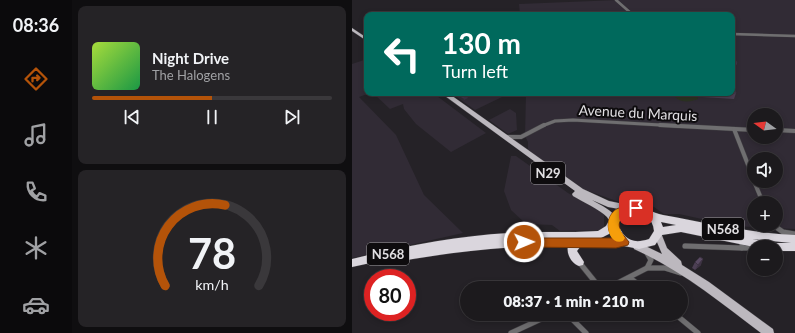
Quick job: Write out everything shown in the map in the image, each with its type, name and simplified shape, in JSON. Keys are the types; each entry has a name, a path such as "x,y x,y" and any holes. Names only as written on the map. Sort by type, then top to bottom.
{"highway":[{"path":"630,208 642,210 652,215 658,223 658,234 656,239 648,244 637,246 624,242 615,234 613,222 618,213 630,208"},
{"name":"N568","path":"652,215 660,218 740,233 795,239"},
{"name":"N568","path":"352,263 400,251 468,240 511,237 598,235 606,232 613,222"},
{"name":"N568","path":"658,234 669,229 681,228 747,245"},
{"name":"N568","path":"352,269 400,257 449,248 511,242 624,242"},
{"path":"579,242 572,248 572,252 579,262"},
{"name":"N568","path":"783,247 795,247"}],"main road":[{"path":"352,27 364,36"},
{"name":"N29","path":"444,96 464,109"},
{"name":"N29","path":"448,96 584,199 608,213 613,222"},
{"name":"N29","path":"484,124 504,136 587,195 616,206 630,208"},
{"path":"658,234 664,250 695,278 769,333"},
{"path":"637,246 664,258 685,273 695,278"}],"street":[{"path":"616,0 630,12"},
{"path":"735,34 795,36"},
{"name":"Avenue du Marquis","path":"504,136 512,138 525,136 550,122 560,121 747,130"},
{"path":"734,129 747,162"},
{"path":"783,130 795,131"},
{"path":"524,151 521,142 525,136"},
{"path":"783,232 795,234"},
{"path":"685,246 742,245 747,246"},
{"path":"637,246 649,254 651,260 647,268"},
{"path":"579,262 594,281"},
{"path":"623,281 647,268 665,268 684,274 685,273"},
{"path":"630,278 634,281"},
{"path":"511,333 537,321"},
{"path":"574,321 586,333"},
{"path":"683,321 698,333"}],"shaded area":[{"path":"618,0 795,0 795,229 783,228 783,196 747,196 747,227 734,226 679,214 664,214 654,207 642,204 622,203 583,189 528,150 528,142 525,136 526,96 735,96 735,12 520,12 519,4"},
{"path":"364,60 364,95 359,97 396,135 424,195 463,233 352,258 352,64"},
{"path":"376,96 437,96 486,133 451,152 416,124 404,109 403,104 390,109"},
{"path":"455,96 502,97 475,110"},
{"path":"510,109 516,113 517,130 508,134 489,120"},
{"path":"511,156 516,156 568,193 604,213 604,230 560,231 552,225 526,224 511,210 504,191"}],"green space":[{"path":"675,96 697,96 698,99 681,101"}],"building":[{"path":"700,257 703,259 698,265 695,262"}],"slow traffic":[{"path":"619,238 615,234 613,224 615,216 620,212"}],"route":[{"path":"524,242 624,242 615,234 613,229 615,216 626,209 636,208"}]}
